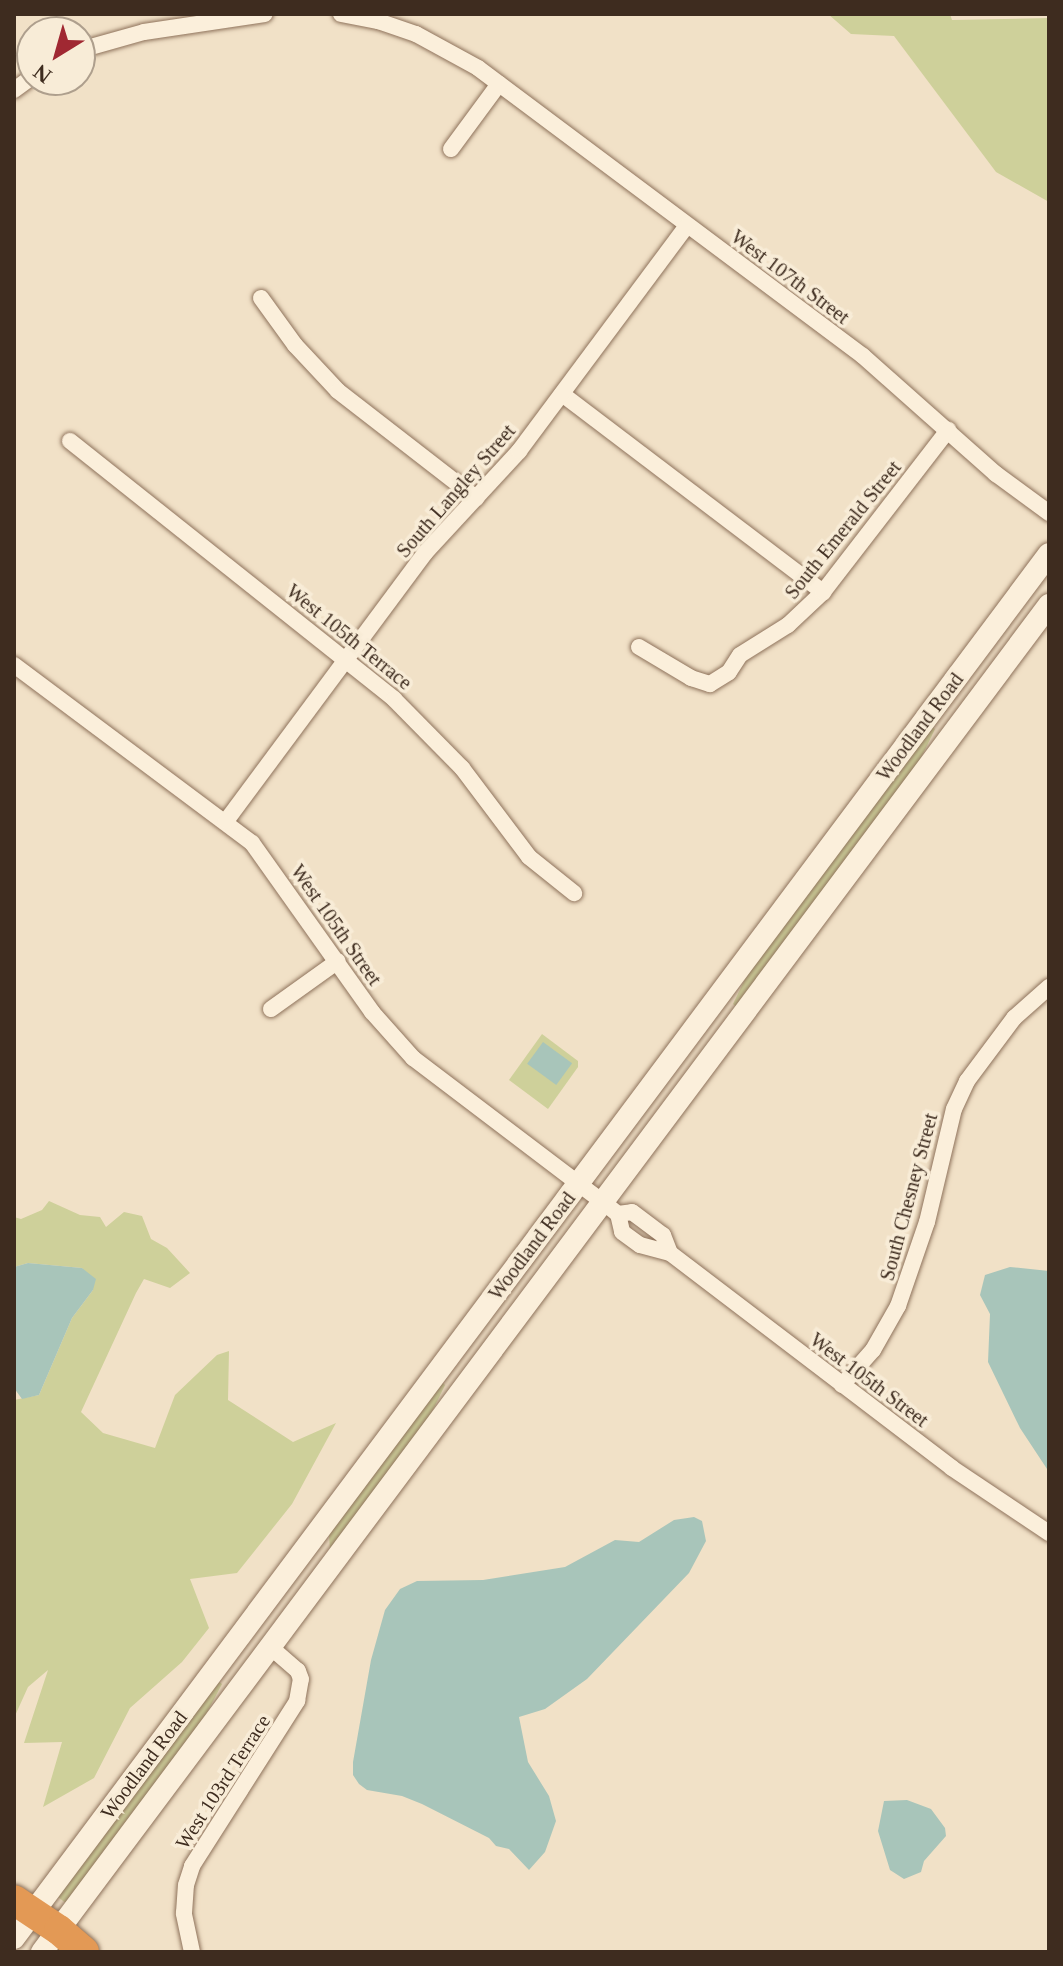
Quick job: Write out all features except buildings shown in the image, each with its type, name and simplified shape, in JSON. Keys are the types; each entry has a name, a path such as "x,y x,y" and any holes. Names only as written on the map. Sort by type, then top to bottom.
{"highway":[{"path":"24,1905 51,1941 84,1952"}],"main road":[{"name":"Woodland Road","path":"14,1938 24,1905 303,1552 1049,554"},
{"name":"Woodland Road","path":"51,1941 301,1606 611,1208 1049,605"},
{"path":"301,1606 303,1552"}],"street":[{"path":"96,46 144,32 265,14"},
{"name":"West 107th Street","path":"341,14 378,21 416,34 458,55 863,356 996,474 1049,513"},
{"path":"451,149 499,84"},
{"name":"South Langley Street","path":"226,821 425,553 519,451 687,226"},
{"path":"261,298 295,345 338,391 476,498"},
{"path":"562,394 823,592"},
{"name":"South Emerald Street","path":"639,647 691,678 710,684 729,672 740,655 804,613 948,430"},
{"name":"West 105th Terrace","path":"70,441 282,608 420,723 462,768 529,857 574,893"},
{"name":"West 105th Street","path":"14,665 252,843 372,1012 413,1058 611,1208 622,1232 640,1245 670,1253 952,1468 1049,1533"},
{"path":"271,1009 338,961"},
{"name":"South Chesney Street","path":"842,1385 873,1350 898,1306 927,1222 950,1122 967,1081 1014,1018 1049,987"},
{"name":"West 103rd Terrace","path":"192,1952 184,1913 186,1885 192,1866 297,1701 301,1679 298,1671 270,1647"}],"green space":[{"path":"828,14 950,14 952,20 1049,18 1049,202 996,172 894,36 851,34"},
{"path":"931,726 935,729 919,762 738,1008 733,1004 749,971"},
{"path":"542,1034 578,1061 578,1067 548,1109 509,1080"},
{"path":"49,1201 80,1215 100,1217 106,1227 124,1212 142,1216 151,1239 167,1248 190,1273 170,1288 144,1279 136,1293 81,1412 103,1433 155,1448 175,1395 217,1355 229,1351 228,1400 293,1442 336,1423 292,1504 237,1573 190,1579 209,1628 182,1662 130,1708 94,1778 43,1807 62,1742 24,1743 48,1670 28,1687 14,1718 14,1400 39,1395 72,1318 93,1290 82,1268 28,1263 14,1267 14,1217 21,1219 42,1210"},
{"path":"442,1382 445,1385 429,1418 330,1550 329,1535"},
{"path":"218,1681 222,1684 202,1722 67,1904 58,1897"}],"shaded area":[{"path":"543,1042 572,1063 556,1085 527,1064"},
{"path":"28,1263 82,1268 96,1279 93,1290 72,1318 39,1395 22,1399 14,1388 14,1267"},
{"path":"1010,1267 1049,1271 1049,1472 1020,1428 988,1362 990,1314 980,1295 985,1275"},
{"path":"694,1517 702,1521 706,1541 689,1573 587,1679 545,1709 519,1717 528,1762 549,1796 556,1821 545,1852 529,1870 509,1849 496,1846 489,1838 422,1804 402,1796 367,1790 359,1784 353,1775 353,1762 371,1660 385,1610 400,1589 417,1581 483,1580 565,1567 615,1540 639,1542 674,1520"},
{"path":"907,1800 931,1809 945,1828 946,1836 924,1861 921,1872 904,1879 890,1870 878,1831 884,1801"}]}
